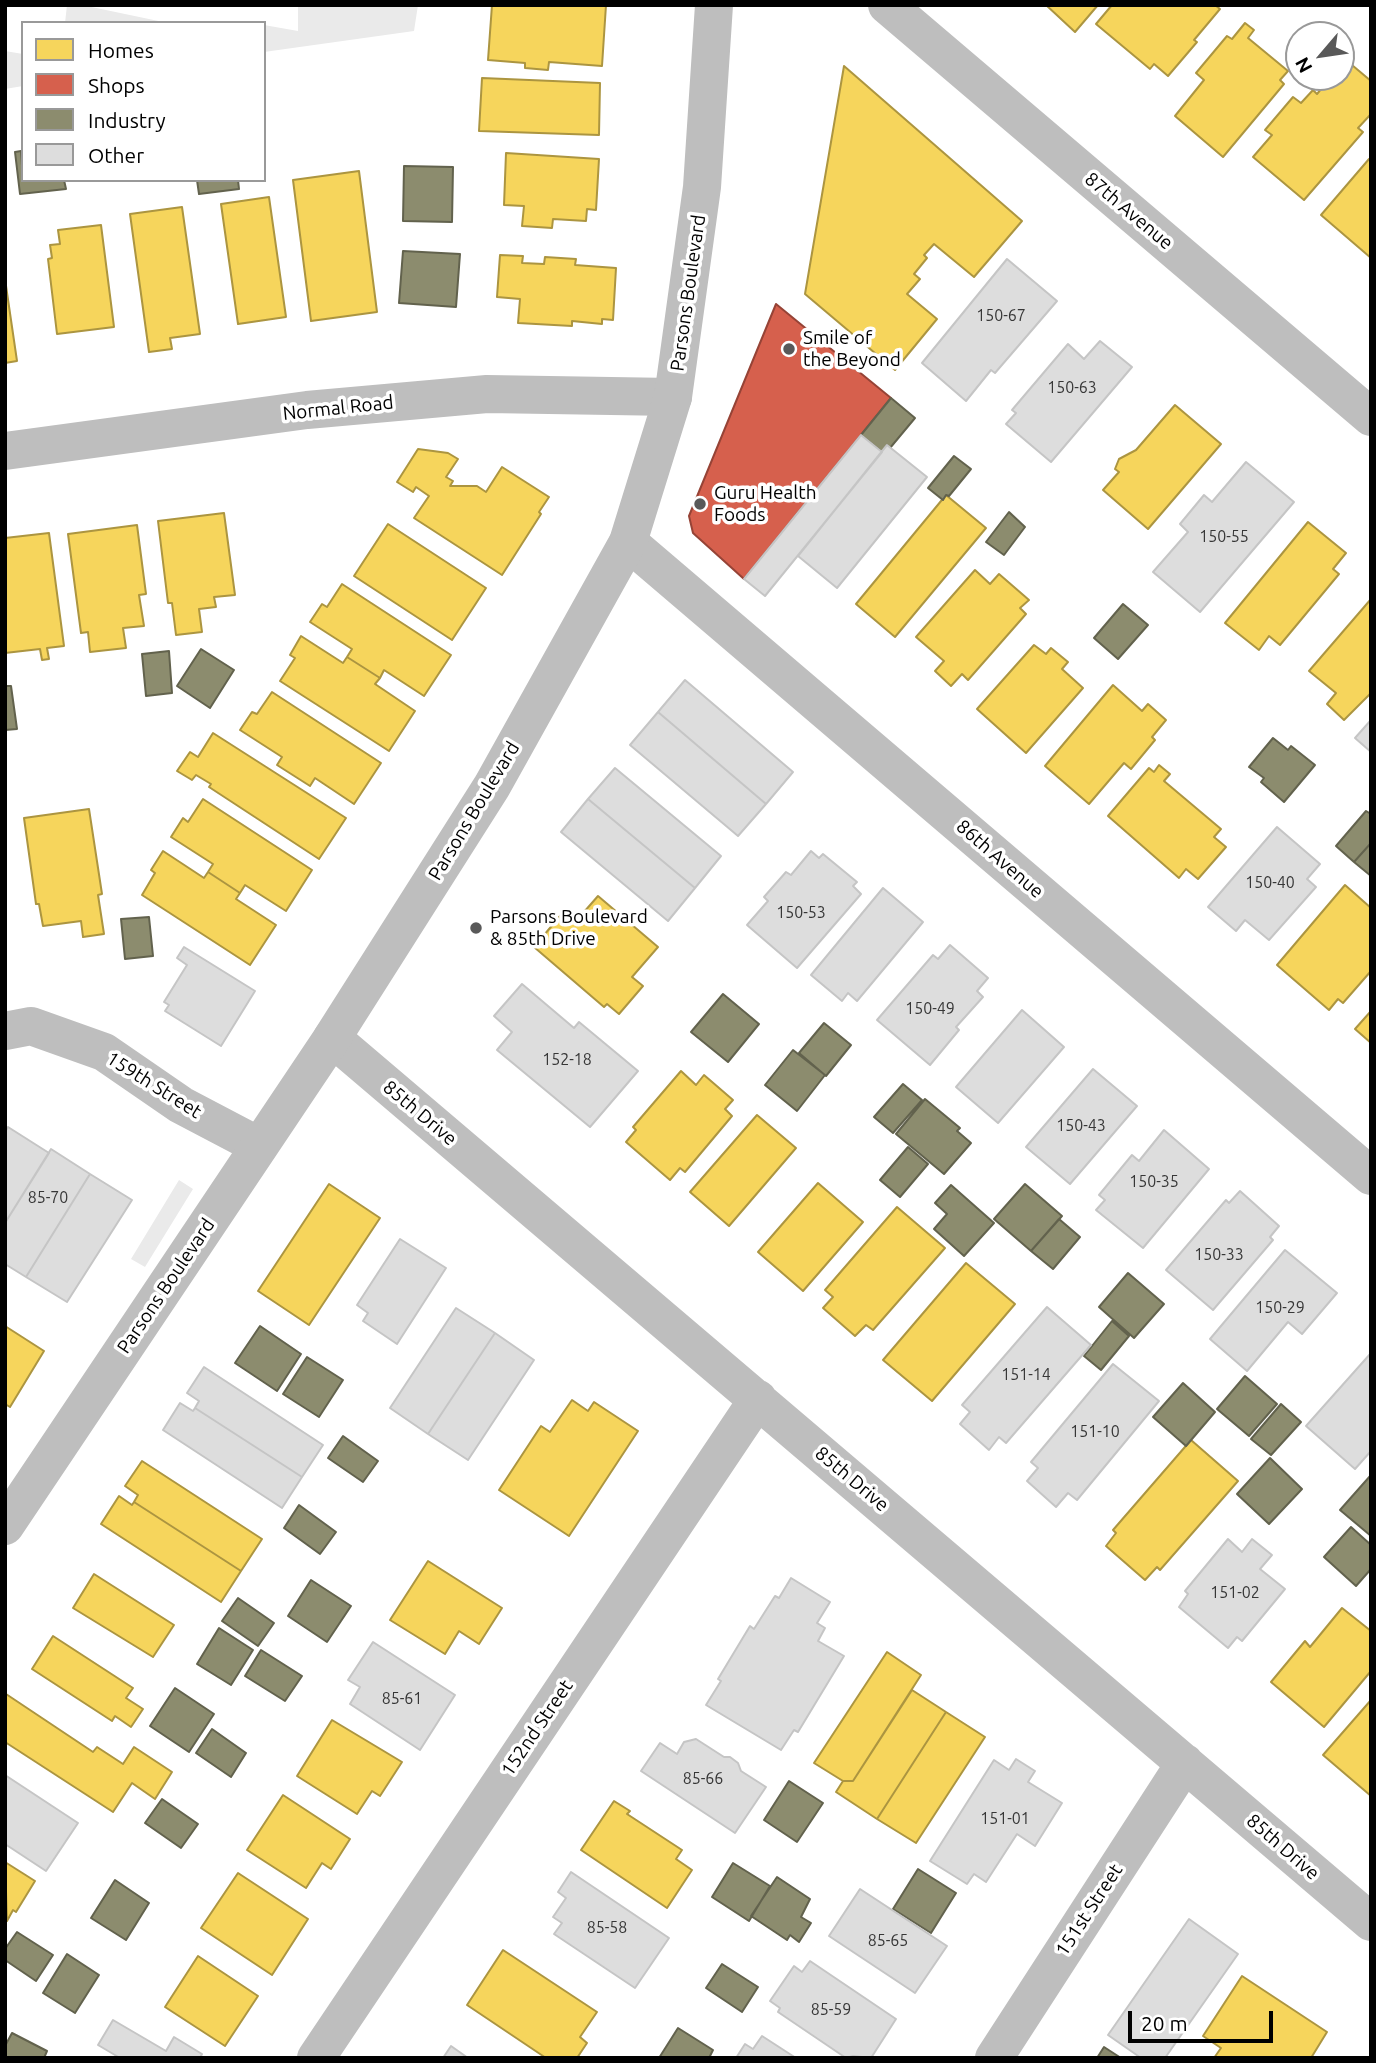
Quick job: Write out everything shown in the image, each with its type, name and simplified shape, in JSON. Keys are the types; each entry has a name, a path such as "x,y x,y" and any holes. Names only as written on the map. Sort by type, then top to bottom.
{"street":[{"name":"Parsons Boulevard","path":"5,1526 332,1038 492,786 628,542 673,397 702,187 714,5"},
{"name":"87th Avenue","path":"887,5 1371,417"},
{"name":"Normal Road","path":"5,451 307,410 487,394 673,397"},
{"name":"86th Avenue","path":"628,542 1371,1176"},
{"name":"159th Street","path":"5,1031 31,1026 104,1052 181,1105 259,1146"},
{"name":"85th Drive","path":"332,1038 1371,1922"},
{"name":"152nd Street","path":"316,2058 758,1399"},
{"name":"151st Street","path":"994,2058 1185,1763"}],"shaded area":[{"path":"67,5 82,5 158,21 65,21"},
{"path":"298,5 418,5 414,31 266,52 266,25 298,31"},
{"path":"5,51 21,54 21,86 5,89"},
{"path":"179,1180 193,1189 145,1267 131,1259"}],"building: Homes":[{"path":"492,5 606,5 602,66 549,62 548,70 525,68 525,63 488,60"},
{"path":"1046,5 1098,5 1075,32"},
{"path":"1112,5 1215,5 1220,9 1168,76 1154,64 1150,69 1096,24"},
{"path":"1245,23 1254,30 1248,38 1285,69 1285,74 1280,80 1284,84 1223,157 1175,116 1204,80 1196,73 1227,36 1232,39"},
{"path":"844,66 1022,221 974,277 934,244 924,255 927,258 914,274 920,279 907,294 937,319 895,370 805,294"},
{"path":"1355,68 1371,81 1371,114 1358,128 1363,132 1304,200 1253,157 1272,135 1265,130 1293,97 1301,103 1312,91 1317,94 1319,91 1355,91"},
{"path":"482,78 600,83 599,135 479,131"},
{"path":"506,153 599,159 596,210 587,209 586,221 553,219 552,228 522,226 524,206 504,205"},
{"path":"1369,159 1371,160 1371,258 1321,215"},
{"path":"359,171 377,312 311,321 293,180"},
{"path":"269,197 286,317 238,324 221,204"},
{"path":"182,207 200,334 170,338 172,349 149,352 130,214"},
{"path":"101,225 114,327 57,334 48,259 52,258 50,245 60,244 58,230"},
{"path":"500,255 523,256 522,263 544,264 545,257 576,259 575,265 616,268 613,320 602,319 602,324 572,321 572,326 518,323 520,299 497,297"},
{"path":"5,279 17,361 5,363"},
{"path":"1175,405 1221,444 1148,529 1103,490 1119,472 1115,469 1119,459 1136,450"},
{"path":"418,449 448,453 458,459 446,477 453,481 450,486 477,486 486,492 502,467 549,497 502,575 414,518 429,496 416,487 413,492 397,482"},
{"path":"946,495 986,528 895,637 856,604"},
{"path":"224,513 235,595 214,597 216,607 199,609 202,632 176,635 172,603 168,603 158,521"},
{"path":"1308,522 1346,553 1333,569 1339,574 1280,645 1269,636 1259,650 1225,623"},
{"path":"388,524 486,588 452,640 354,576"},
{"path":"137,525 146,594 139,595 144,626 123,628 126,648 90,652 88,632 81,633 68,534"},
{"path":"49,533 64,646 47,648 49,659 42,660 40,649 5,653 5,538"},
{"path":"975,570 990,584 999,574 1029,600 1020,608 1026,614 968,680 962,674 951,686 935,671 944,661 916,637"},
{"path":"342,584 451,655 424,696 384,670 380,678 347,657 352,649 310,622 322,604 327,607"},
{"path":"1371,599 1371,693 1344,720 1327,704 1336,693 1309,671"},
{"path":"301,636 343,663 347,657 380,678 375,684 415,711 389,751 280,681 295,658 290,655"},
{"path":"1034,645 1046,654 1051,648 1068,662 1062,669 1083,688 1026,753 977,709"},
{"path":"1113,685 1142,711 1148,704 1166,720 1152,737 1155,740 1131,769 1124,763 1089,804 1045,766"},
{"path":"272,692 381,763 354,804 315,778 310,786 277,765 282,757 240,730 252,712 257,714"},
{"path":"213,733 346,818 319,859 209,787 211,784 196,775 192,780 177,771 190,752 198,757"},
{"path":"1159,765 1170,774 1164,781 1221,829 1214,837 1226,847 1198,879 1186,869 1179,878 1108,816 1149,768 1154,772"},
{"path":"203,799 312,870 286,911 245,885 240,893 208,872 213,864 171,837 183,818 188,822"},
{"path":"89,809 102,894 98,895 104,934 83,937 81,921 43,926 39,904 36,904 24,818"},
{"path":"163,851 204,878 208,872 240,893 236,899 276,925 250,965 142,895 155,873 151,870"},
{"path":"1345,885 1371,908 1371,971 1343,1003 1338,999 1329,1010 1277,965"},
{"path":"598,896 658,947 632,977 643,986 619,1014 607,1004 604,1007 534,947 565,910 577,920"},
{"path":"1371,1011 1371,1043 1355,1029"},
{"path":"681,1071 696,1085 704,1075 733,1100 725,1109 732,1116 685,1172 680,1168 670,1180 626,1142 636,1130 633,1127"},
{"path":"757,1115 796,1148 729,1226 690,1192"},
{"path":"818,1183 863,1222 803,1291 758,1252"},
{"path":"329,1184 380,1218 309,1325 258,1291"},
{"path":"897,1207 945,1248 873,1330 866,1325 855,1336 823,1308 833,1297 825,1290"},
{"path":"966,1263 1015,1304 932,1401 883,1360"},
{"path":"5,1326 44,1351 10,1407 5,1404"},
{"path":"572,1400 588,1411 594,1402 638,1431 569,1536 499,1490 541,1426 550,1432"},
{"path":"1191,1440 1238,1481 1160,1570 1157,1567 1145,1580 1106,1546 1116,1533 1113,1530"},
{"path":"142,1461 262,1539 241,1571 134,1502 138,1495 125,1486"},
{"path":"119,1496 132,1505 134,1502 241,1571 221,1602 101,1524"},
{"path":"428,1561 502,1608 479,1644 459,1631 445,1654 390,1620"},
{"path":"94,1574 174,1625 153,1657 73,1608"},
{"path":"1342,1608 1371,1631 1371,1671 1324,1727 1271,1682 1305,1641 1310,1647"},
{"path":"53,1636 133,1688 126,1698 143,1709 131,1727 115,1716 112,1721 32,1669"},
{"path":"887,1652 921,1675 853,1781 843,1781 814,1763"},
{"path":"912,1690 946,1712 877,1819 836,1792 843,1781 853,1781"},
{"path":"6,1694 93,1752 97,1747 123,1764 134,1747 172,1772 155,1799 132,1783 113,1812 5,1742"},
{"path":"1371,1700 1371,1796 1323,1755"},
{"path":"946,1712 985,1737 916,1843 877,1819"},
{"path":"332,1720 402,1762 380,1796 372,1791 357,1814 297,1776"},
{"path":"283,1795 350,1839 331,1869 322,1863 306,1888 247,1850"},
{"path":"614,1801 630,1811 627,1814 682,1850 676,1859 692,1870 667,1908 581,1850"},
{"path":"5,1862 35,1881 16,1912 13,1910 7,1921"},
{"path":"238,1873 308,1919 272,1975 201,1928"},
{"path":"503,1950 597,2012 580,2037 587,2043 577,2058 546,2058 467,2005"},
{"path":"198,1956 258,1996 225,2046 165,2007"},
{"path":"1242,1976 1327,2032 1311,2058 1214,2058 1221,2048 1203,2036"}],"building: Shops":[{"path":"776,304 891,398 744,579 693,533 689,516"}],"building: Industry":[{"path":"21,151 21,182 64,182 66,189 20,194 15,152"},
{"path":"404,166 453,167 452,222 403,221"},
{"path":"197,182 238,182 239,189 199,194"},
{"path":"403,251 460,254 456,307 399,303"},
{"path":"891,398 915,418 890,448 887,445 882,452 861,435"},
{"path":"954,456 971,469 943,500 928,488"},
{"path":"1009,512 1025,527 1004,555 986,542"},
{"path":"1123,604 1148,625 1118,659 1094,638"},
{"path":"201,649 234,670 210,708 177,686"},
{"path":"169,651 172,693 146,696 142,654"},
{"path":"5,686 11,686 17,729 5,730"},
{"path":"1273,738 1288,750 1291,746 1315,765 1284,802 1261,782 1264,778 1249,767"},
{"path":"1366,811 1371,814 1371,843 1354,862 1336,846"},
{"path":"1371,843 1371,876 1354,862"},
{"path":"149,917 153,956 125,959 121,919"},
{"path":"723,994 759,1024 728,1062 691,1032"},
{"path":"824,1023 851,1045 826,1076 799,1053"},
{"path":"793,1050 825,1075 797,1111 765,1085"},
{"path":"903,1084 922,1100 893,1133 874,1117"},
{"path":"925,1099 960,1128 957,1131 971,1143 944,1174 896,1134"},
{"path":"908,1147 928,1164 900,1197 880,1180"},
{"path":"1025,1184 1062,1216 1031,1251 994,1219"},
{"path":"951,1185 994,1223 964,1256 934,1229 947,1214 935,1203"},
{"path":"1059,1219 1080,1237 1053,1269 1031,1251"},
{"path":"1128,1273 1164,1304 1134,1338 1099,1307"},
{"path":"1112,1321 1129,1336 1101,1370 1084,1356"},
{"path":"260,1326 301,1354 277,1391 235,1363"},
{"path":"307,1357 343,1380 319,1417 283,1394"},
{"path":"1245,1376 1277,1404 1249,1436 1217,1409"},
{"path":"1183,1383 1215,1412 1186,1446 1153,1417"},
{"path":"1281,1404 1301,1422 1271,1455 1251,1439"},
{"path":"343,1436 378,1461 363,1482 328,1458"},
{"path":"1270,1458 1302,1489 1269,1524 1237,1494"},
{"path":"1371,1475 1371,1536 1340,1510"},
{"path":"299,1505 336,1532 320,1554 284,1528"},
{"path":"1351,1527 1371,1545 1371,1569 1356,1586 1324,1557"},
{"path":"311,1580 351,1606 327,1642 288,1616"},
{"path":"238,1598 274,1623 258,1646 222,1621"},
{"path":"219,1628 253,1650 231,1685 197,1664"},
{"path":"261,1650 302,1676 285,1701 245,1676"},
{"path":"175,1688 214,1714 189,1752 150,1726"},
{"path":"212,1729 246,1753 231,1777 196,1753"},
{"path":"789,1781 823,1803 797,1842 764,1820"},
{"path":"162,1799 198,1824 181,1848 145,1823"},
{"path":"733,1863 770,1886 749,1921 712,1897"},
{"path":"918,1869 956,1893 931,1933 893,1909"},
{"path":"777,1877 810,1899 801,1917 811,1923 799,1942 790,1935 787,1940 751,1916"},
{"path":"115,1880 149,1903 126,1940 91,1918"},
{"path":"17,1932 53,1955 36,1981 5,1960 5,1949"},
{"path":"67,1954 99,1975 75,2013 43,1993"},
{"path":"722,1964 758,1987 742,2012 706,1988"},
{"path":"678,2028 713,2050 709,2058 659,2058"},
{"path":"12,2033 47,2051 44,2058 5,2058 5,2046"},
{"path":"1104,2047 1121,2058 1097,2058"}],"building: Other":[{"path":"1007,259 1057,301 995,373 991,370 966,401 922,363"},
{"path":"1100,341 1132,367 1051,462 1006,424 1016,413 1012,410 1068,344 1084,359"},
{"path":"861,435 882,452 765,596 744,579"},
{"path":"887,445 927,477 837,588 798,556"},
{"path":"1246,462 1294,502 1200,612 1153,572 1188,532 1180,524 1204,495 1212,502"},
{"path":"685,680 793,772 766,804 658,712"},
{"path":"658,712 766,804 738,836 630,745"},
{"path":"1371,720 1371,752 1355,738"},
{"path":"615,768 721,856 695,888 588,799"},
{"path":"588,799 695,888 668,921 561,832"},
{"path":"1277,827 1320,864 1307,879 1316,887 1269,940 1245,920 1236,931 1208,907"},
{"path":"811,851 819,858 823,854 857,882 853,886 861,894 797,968 747,925 768,901 764,897 786,872 791,875"},
{"path":"883,888 923,922 857,1001 848,993 842,1001 811,975"},
{"path":"950,945 988,978 977,991 983,997 956,1027 959,1030 930,1065 877,1020 933,955 938,959"},
{"path":"184,947 255,991 221,1046 165,1011 169,1005 164,1002 187,965 177,958"},
{"path":"522,984 574,1028 579,1022 638,1071 590,1127 497,1050 512,1032 494,1016"},
{"path":"1022,1010 1064,1047 998,1123 956,1087"},
{"path":"1093,1069 1137,1106 1070,1184 1026,1147"},
{"path":"8,1127 49,1153 5,1223 5,1132"},
{"path":"1164,1130 1209,1169 1143,1248 1096,1210 1105,1200 1099,1195 1132,1155 1139,1161"},
{"path":"51,1149 90,1174 26,1277 5,1264 5,1223"},
{"path":"90,1174 132,1200 67,1302 26,1277"},
{"path":"1240,1191 1279,1226 1270,1237 1273,1240 1213,1310 1166,1270 1226,1200 1229,1203"},
{"path":"400,1239 446,1268 397,1344 363,1321 368,1313 357,1305"},
{"path":"1285,1250 1337,1293 1302,1334 1288,1322 1247,1371 1210,1339"},
{"path":"1047,1307 1091,1345 1006,1443 999,1437 989,1450 960,1424 970,1412 962,1405"},
{"path":"456,1308 495,1333 428,1434 390,1408"},
{"path":"495,1333 534,1360 468,1460 428,1434"},
{"path":"1371,1353 1371,1451 1355,1469 1306,1426"},
{"path":"1113,1364 1159,1401 1077,1500 1068,1493 1056,1507 1027,1481 1038,1468 1031,1462"},
{"path":"204,1367 323,1445 302,1477 195,1408 199,1401 187,1393"},
{"path":"180,1403 193,1411 195,1408 302,1477 282,1508 163,1430"},
{"path":"1228,1539 1242,1552 1252,1539 1272,1555 1260,1569 1285,1589 1242,1641 1237,1637 1228,1648 1179,1607 1188,1594 1185,1591"},
{"path":"791,1578 830,1602 817,1623 825,1628 818,1641 844,1656 798,1732 794,1730 781,1750 706,1705 721,1681 718,1679 750,1626 754,1629 775,1596 779,1598"},
{"path":"373,1642 455,1695 420,1750 350,1704 360,1687 348,1680"},
{"path":"696,1739 724,1757 730,1757 738,1763 741,1771 766,1787 735,1833 641,1771 660,1743 677,1754 684,1742"},
{"path":"1016,1759 1035,1771 1028,1782 1062,1803 1035,1846 1017,1834 986,1882 974,1874 967,1884 930,1861 994,1760 1009,1770"},
{"path":"5,1775 78,1823 46,1871 5,1844"},
{"path":"571,1872 669,1938 635,1988 554,1934 562,1923 553,1917 566,1898 558,1892"},
{"path":"860,1889 947,1946 915,1993 829,1936"},
{"path":"1189,1919 1238,1954 1165,2058 1141,2058 1108,2035"},
{"path":"810,1961 896,2019 871,2058 846,2058 778,2012 780,2008 770,2001 794,1966 802,1972"},
{"path":"113,2020 166,2051 174,2037 202,2054 200,2058 120,2058 98,2045"},
{"path":"762,2036 796,2058 736,2058 745,2044 753,2049"},
{"path":"451,2046 468,2058 443,2058"}],"place":[{"name":"Smile of the Beyond","path":"789,349"},
{"name":"Guru Health Foods","path":"700,504"},
{"name":"Parsons Boulevard & 85th Drive","path":"476,928"}]}
